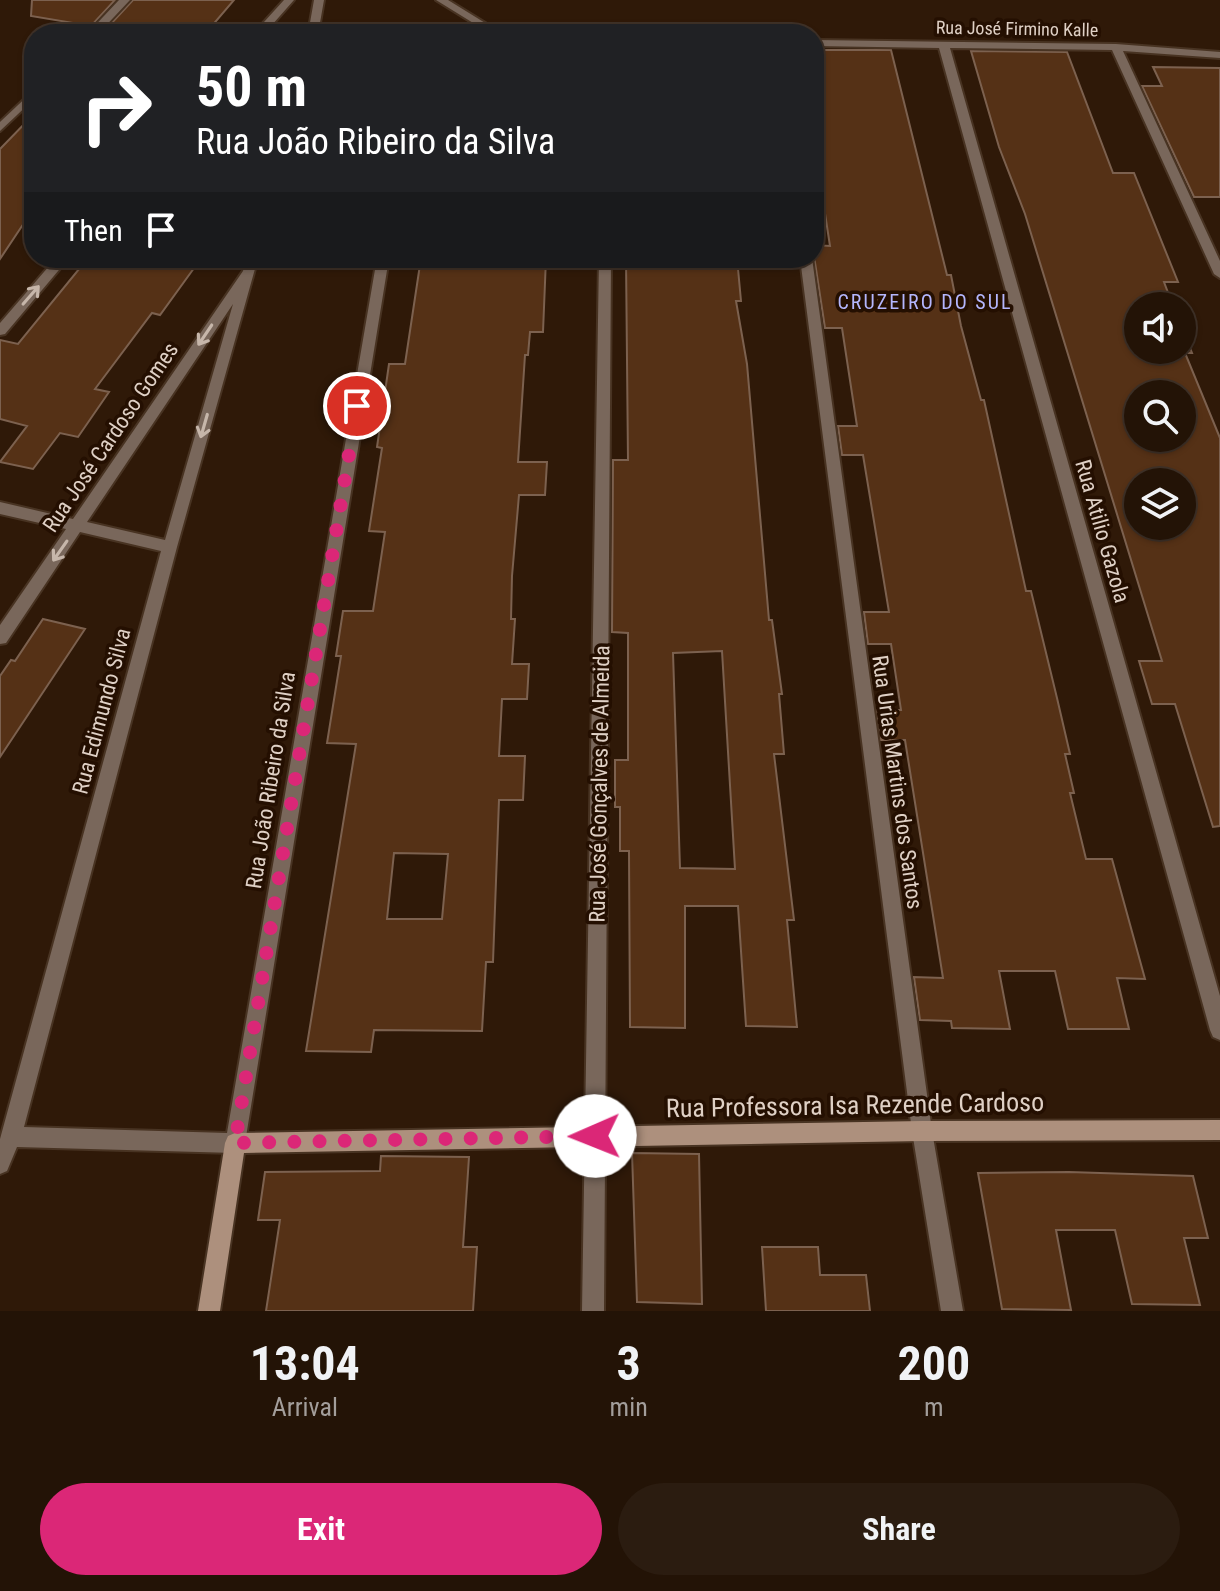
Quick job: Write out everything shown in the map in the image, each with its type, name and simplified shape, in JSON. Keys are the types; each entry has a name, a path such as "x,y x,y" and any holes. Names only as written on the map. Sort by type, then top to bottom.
{"street":[{"path":"102,24 125,0"},
{"path":"267,24 289,0"},
{"path":"315,24 319,0"},
{"path":"441,0 481,24"},
{"name":"Rua José Firmino Kalle","path":"824,43 1116,47 1220,55"},
{"name":"Rua Atilio Gazola","path":"943,43 1220,1030"},
{"path":"1116,47 1220,274"},
{"path":"0,128 24,103"},
{"path":"0,331 54,268"},
{"name":"Rua José Cardoso Gomes","path":"0,638 247,268"},
{"name":"Rua Edimundo Silva","path":"0,1164 11,1137 170,547 249,268"},
{"name":"Rua João Ribeiro da Silva","path":"209,1311 381,268"},
{"name":"Rua José Gonçalves de Almeida","path":"593,1311 605,268"},
{"name":"Rua Urias Martins dos Santos","path":"807,268 922,1131 952,1311"},
{"path":"0,508 170,547"},
{"name":"Rua Professora Isa Rezende Cardoso","path":"11,1137 235,1143 922,1131 1220,1130"}],"building":[{"path":"32,0 115,0 93,24 31,16"},
{"path":"133,0 234,0 214,24 111,24"},
{"path":"824,50 891,50 947,275 951,275 961,326 981,400 984,400 1026,591 1031,591 1057,698 1070,754 1065,754 1074,793 1070,793 1086,859 1112,859 1145,979 1117,978 1129,1029 1068,1029 1055,971 999,971 1010,1029 952,1028 951,1021 920,1020 914,977 943,978 905,740 881,740 877,710 901,710 891,644 868,644 864,612 889,612 863,455 842,455 838,426 857,426 842,328 825,328 816,268 824,268 824,246 830,246 824,207"},
{"path":"971,51 1067,52 1113,173 1134,173 1178,282 1164,282 1168,292 1124,292 1124,364 1190,364 1220,438 1220,826 1213,827 1175,704 1152,704 1139,661 1162,661 1125,540 1196,540 1196,468 1124,468 1124,537 1025,214 999,147"},
{"path":"1153,67 1220,68 1220,197 1194,197 1142,86 1162,86"},
{"path":"24,124 24,223 0,259 0,149"},
{"path":"80,268 194,268 160,315 152,313 95,389 109,392 78,437 60,433 33,469 0,462 27,426 0,419 0,340 18,344"},
{"path":"419,268 546,268 543,332 530,332 528,355 525,355 518,462 547,462 545,495 519,495 512,576 511,619 515,619 512,664 529,664 527,699 502,699 499,756 525,756 523,800 499,800 493,962 486,962 482,1031 374,1030 371,1052 306,1051 356,744 327,743 341,656 336,656 343,611 373,611 385,532 369,531 382,448 377,447 389,364 405,364","holes":["394,853 448,854 442,919 387,919"]},
{"path":"626,268 738,268 741,301 736,301 747,364 769,620 772,620 782,694 779,694 784,754 774,754 794,920 787,920 797,1027 746,1026 738,906 685,906 685,1028 630,1027 629,851 620,851 620,807 615,807 615,760 628,760 628,633 612,632 613,460 628,460","holes":["722,651 735,869 680,868 673,653"]},
{"path":"43,619 85,629 0,757 0,676 11,660 15,661"},
{"path":"632,1153 699,1154 702,1304 637,1302"},
{"path":"381,1156 469,1157 463,1247 477,1247 473,1311 266,1311 280,1220 258,1220 265,1172 380,1171"},
{"path":"978,1173 1193,1176 1208,1238 1184,1238 1200,1305 1132,1304 1115,1230 1056,1230 1071,1310 1002,1309"},
{"path":"762,1247 818,1247 820,1275 866,1275 870,1311 766,1311"}],"district":[{"name":"CRUZEIRO DO SUL","path":"925,302"}],"route":[{"path":"357,406 235,1143 595,1136"}]}
